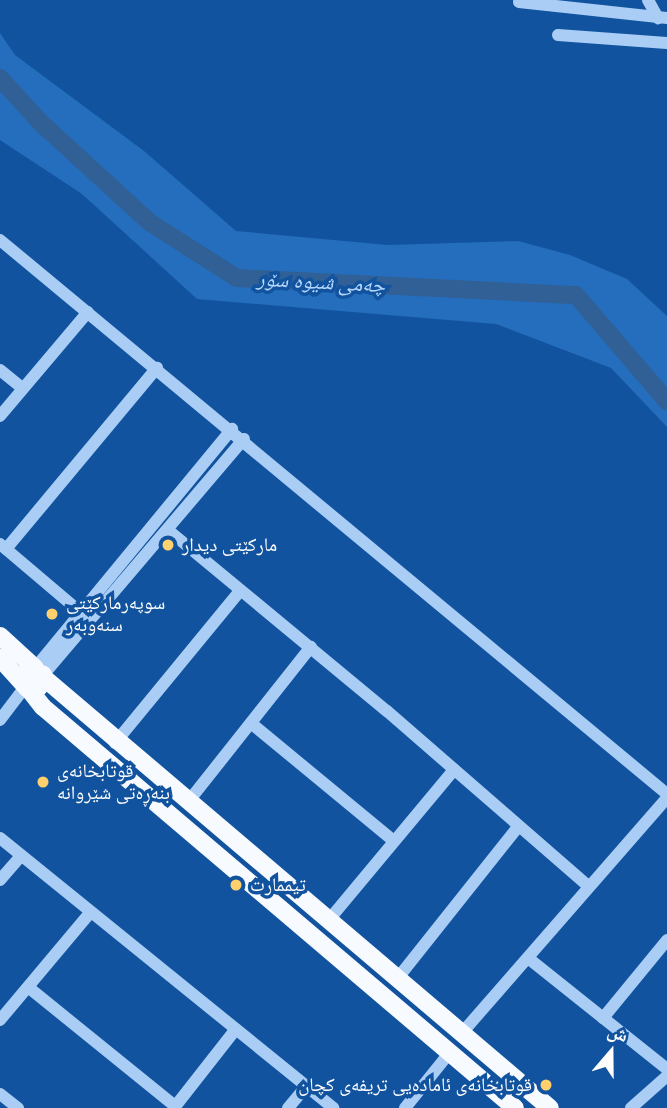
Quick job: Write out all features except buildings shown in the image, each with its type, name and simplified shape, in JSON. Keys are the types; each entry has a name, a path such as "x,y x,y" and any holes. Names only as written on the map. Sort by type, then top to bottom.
{"main road":[{"path":"0,636 116,743 550,1108"},
{"path":"0,658 43,707 515,1108"},
{"path":"25,685 24,670 40,673"}],"street":[{"path":"648,0 662,18"},
{"path":"519,2 557,4 598,13 662,18"},
{"path":"598,13 598,37"},
{"path":"558,35 667,43"},
{"path":"0,240 244,439 667,796 461,1034"},
{"path":"0,416 88,312"},
{"path":"79,611 3,546 157,368"},
{"path":"0,370 22,388"},
{"path":"40,673 79,611 232,429"},
{"path":"40,673 168,530 244,439"},
{"path":"168,530 239,592 311,647 517,828 588,886"},
{"path":"116,743 239,592"},
{"path":"188,802 311,647"},
{"path":"0,720 25,685"},
{"path":"252,724 394,841"},
{"path":"328,921 454,770"},
{"path":"397,979 517,828"},
{"path":"0,838 19,857 89,914 334,1108"},
{"path":"0,880 19,857"},
{"path":"0,1020 89,914"},
{"path":"603,1018 667,940"},
{"path":"528,958 667,1069"},
{"path":"28,986 175,1107 236,1029"},
{"path":"405,1108 450,1052"},
{"path":"631,1108 667,1076"},
{"path":"288,1108 307,1085"},
{"path":"0,1094 18,1108"}],"shaded area":[{"path":"0,33 15,55 144,151 236,231 388,245 518,241 570,255 627,279 667,316 667,427 611,368 496,324 197,299 82,194 0,140"}],"waterway":[{"name":"چەمی شیوە سۆر","path":"0,78 40,122 149,222 237,278 576,295 667,401"}],"place":[{"name":"مارکێتی دیدار","path":"168,545"},
{"name":"سوپەرمارکێتی سنەوبەر","path":"52,614"},
{"name":"قوتابخانەی بنەڕەتی شێروانە","path":"43,782"},
{"name":"تیممارت","path":"236,885"},
{"name":"قوتابخانەی ئامادەیی تریفەی کچان","path":"546,1085"}]}
